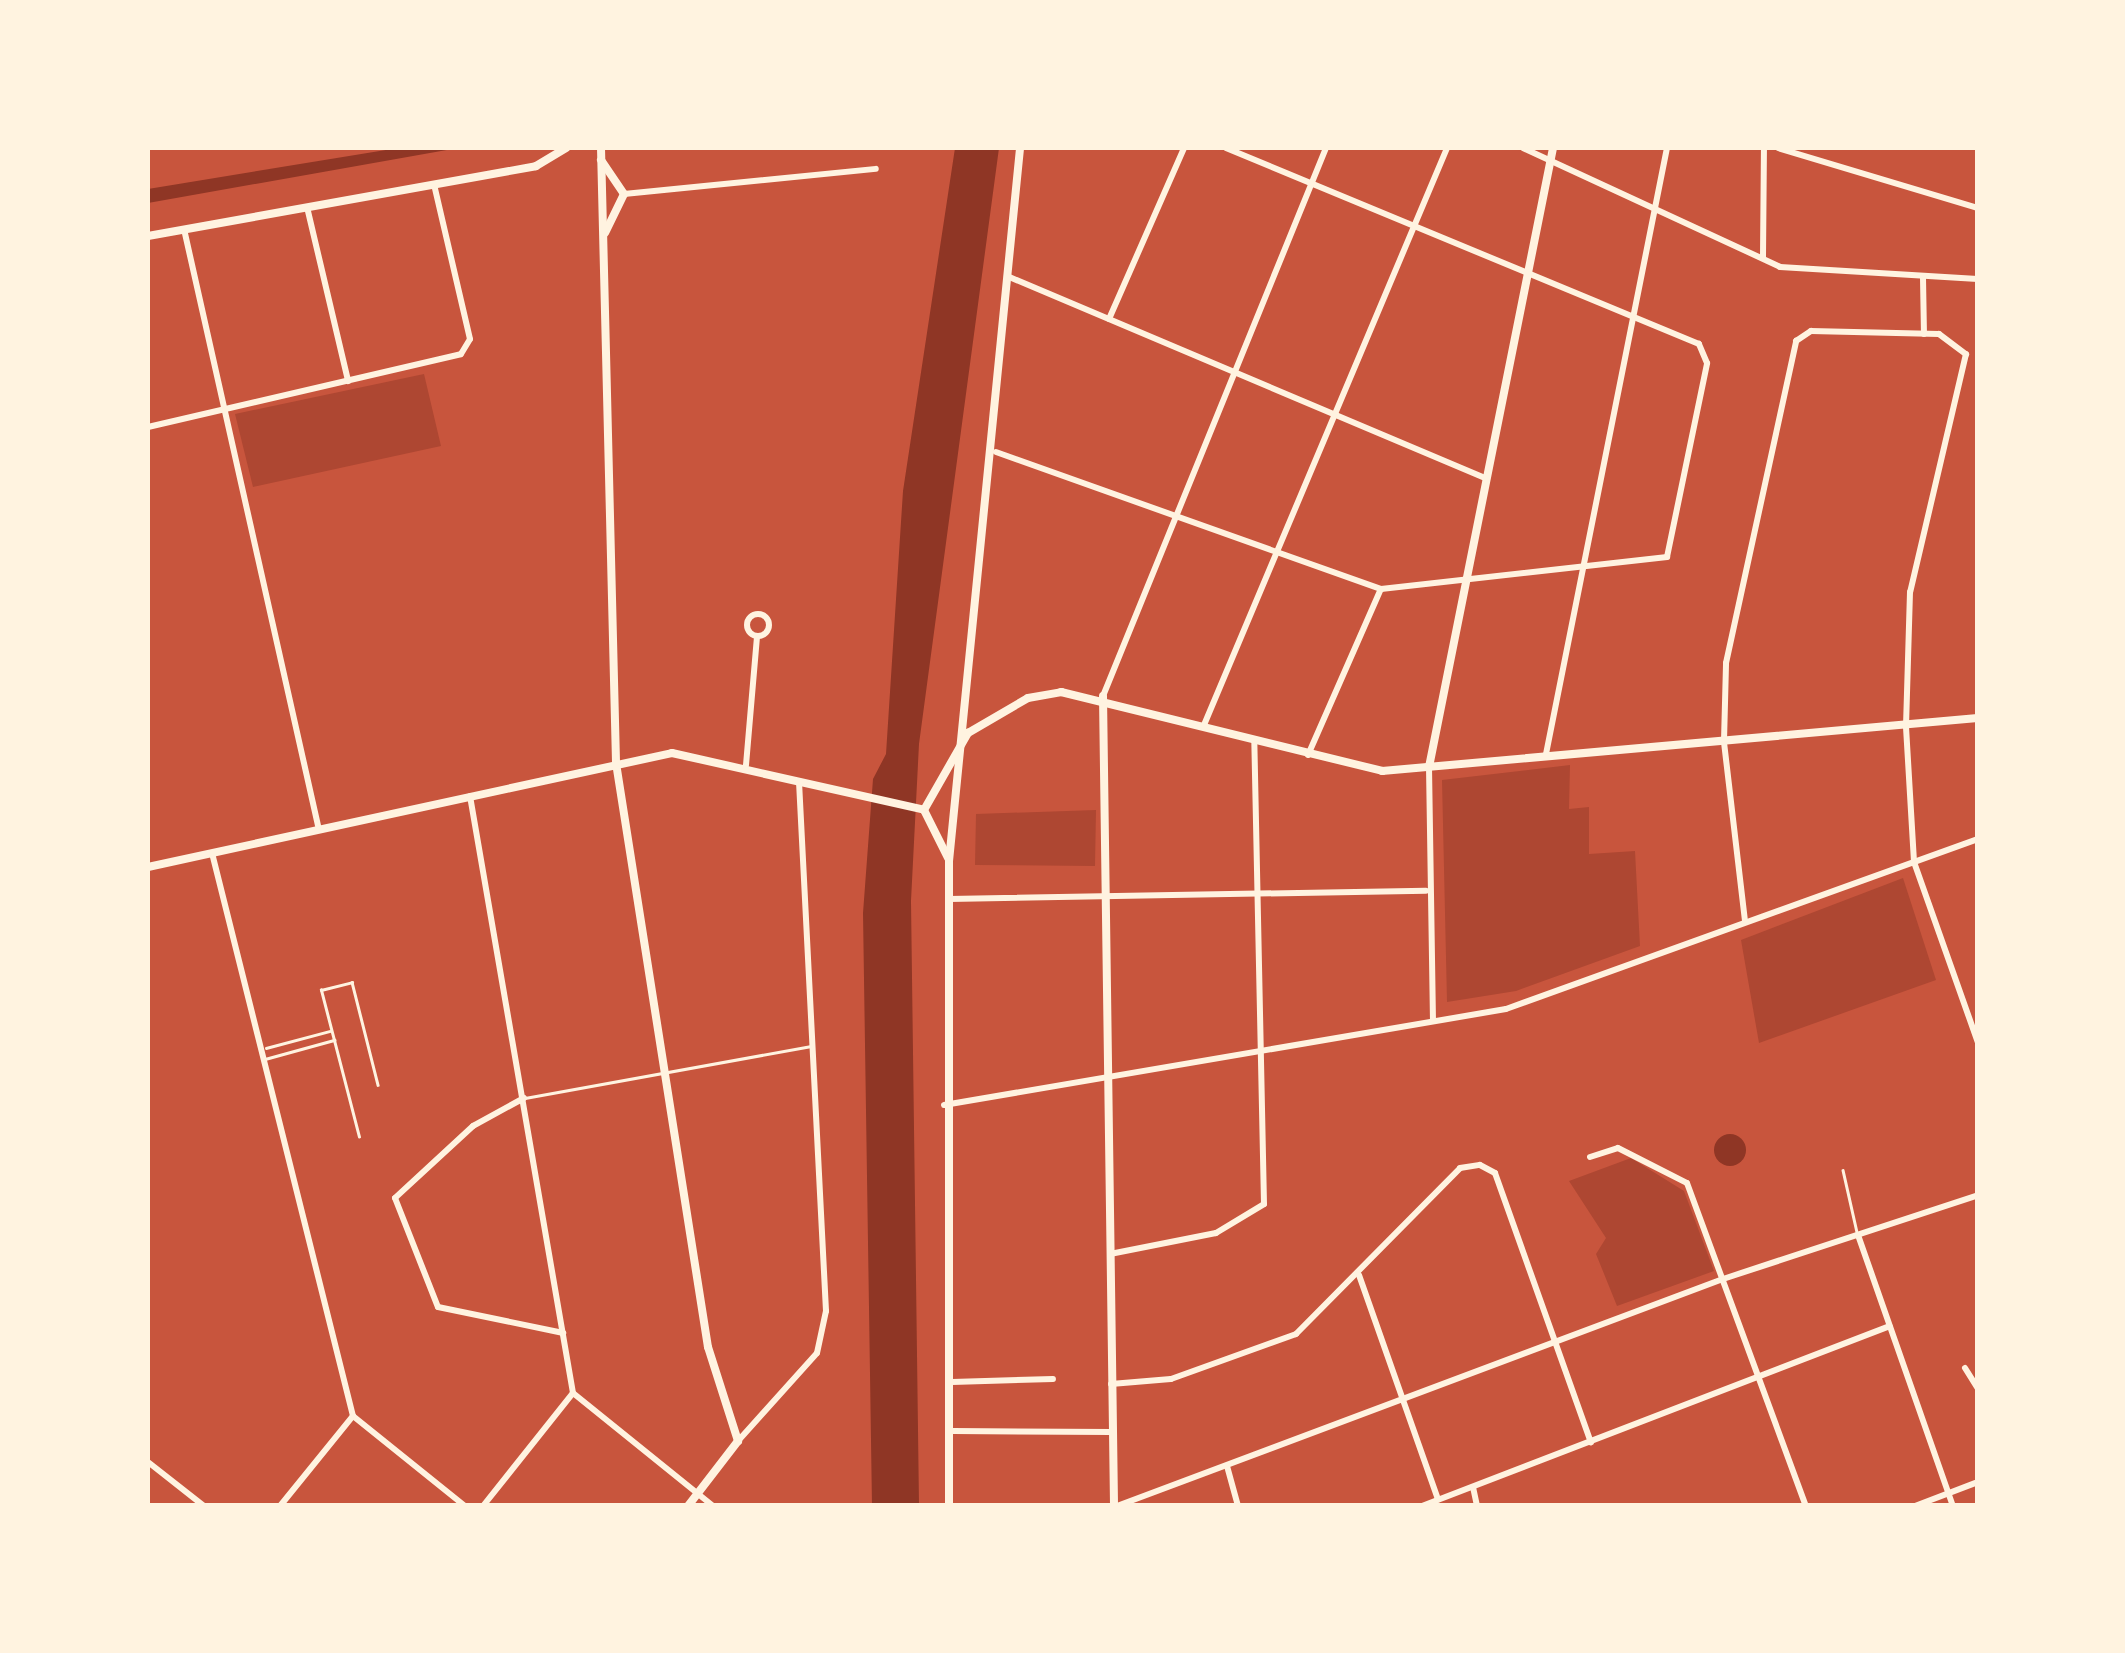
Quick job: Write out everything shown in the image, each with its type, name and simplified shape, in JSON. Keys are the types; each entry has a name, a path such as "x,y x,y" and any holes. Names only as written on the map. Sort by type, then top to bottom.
{"street":[{"path":"148,236 551,163 566,148"},
{"path":"600,148 616,763 708,1347 738,1441"},
{"path":"950,1506 954,1431 944,1105 949,862 968,732 996,452 1020,148"},
{"path":"1109,319 1184,148"},
{"path":"996,452 1381,589 1657,560 1673,546 1707,364 1698,344 1528,279 1226,148"},
{"path":"1326,148 1234,373 1170,514 1103,696 1104,1075 1115,1506 1723,1279 1978,1195"},
{"path":"1204,726 1280,554 1447,148"},
{"path":"1524,148 1656,206 1780,268 1978,279"},
{"path":"1433,1019 1426,891 1429,768 1554,148"},
{"path":"1546,754 1580,568 1667,148"},
{"path":"1763,257 1764,148"},
{"path":"1778,148 1978,208"},
{"path":"601,160 624,194"},
{"path":"624,194 876,169"},
{"path":"148,427 348,382 468,348 434,184"},
{"path":"605,234 624,194"},
{"path":"306,207 348,382"},
{"path":"184,229 230,408 319,830"},
{"path":"1007,276 1485,478"},
{"path":"1923,278 1924,334"},
{"path":"1745,921 1724,741 1742,574 1781,442 1792,354 1811,331 1924,334 1960,342 1963,370 1910,592 1906,727 1914,862 1978,1043"},
{"path":"1308,755 1381,589"},
{"path":"746,765 757,636"},
{"path":"922,810 968,732 1028,698 1103,696 1308,755 1382,770 1978,718"},
{"path":"1108,1254 1216,1233 1264,1204 1262,1048 1252,894 1254,740"},
{"path":"148,867 672,753 746,765 866,803 922,810"},
{"path":"688,1506 738,1441 817,1353 826,1312 799,782"},
{"path":"470,796 573,1394 713,1506"},
{"path":"922,810 949,862"},
{"path":"944,1105 1506,1009 1978,839"},
{"path":"212,853 353,1416 465,1506"},
{"path":"949,899 1426,891"},
{"path":"524,1098 473,1126 394,1198 430,1297 447,1313 563,1333"},
{"path":"1590,1157 1618,1148 1687,1182 1806,1506"},
{"path":"1111,1384 1171,1379 1268,1346 1330,1308 1460,1168 1495,1173 1591,1442"},
{"path":"1858,1234 1954,1506"},
{"path":"1360,1275 1438,1499"},
{"path":"1422,1506 1890,1326"},
{"path":"1966,1368 1978,1389"},
{"path":"952,1382 1053,1379"},
{"path":"483,1506 573,1394"},
{"path":"280,1506 353,1416"},
{"path":"954,1431 1112,1432"},
{"path":"148,1462 204,1506"},
{"path":"1226,1466 1238,1506"},
{"path":"1916,1506 1978,1482"},
{"path":"1473,1487 1477,1506"}],"lane":[{"path":"359,1138 322,990 352,982 378,1085"},
{"path":"261,1049 332,1031"},
{"path":"264,1059 334,1040"},
{"path":"524,1098 814,1046"},
{"path":"1843,1170 1858,1234"}],"shaded area":[{"path":"398,148 458,148 148,203 148,189"},
{"path":"955,148 999,148 919,744 911,901 919,1505 872,1506 863,913 873,779 886,754 903,491"},
{"path":"424,374 441,446 253,487 235,414"},
{"path":"1570,765 1569,809 1589,807 1589,854 1635,851 1640,946 1516,991 1447,1002 1442,780"},
{"path":"1096,810 1095,866 975,865 976,814"},
{"path":"1903,878 1936,980 1759,1043 1741,940"},
{"path":"1730,1134 1741,1139 1746,1150 1741,1161 1730,1166 1719,1161 1714,1150 1719,1139"},
{"path":"1631,1158 1684,1191 1714,1271 1617,1306 1596,1254 1606,1238 1569,1181"}]}
